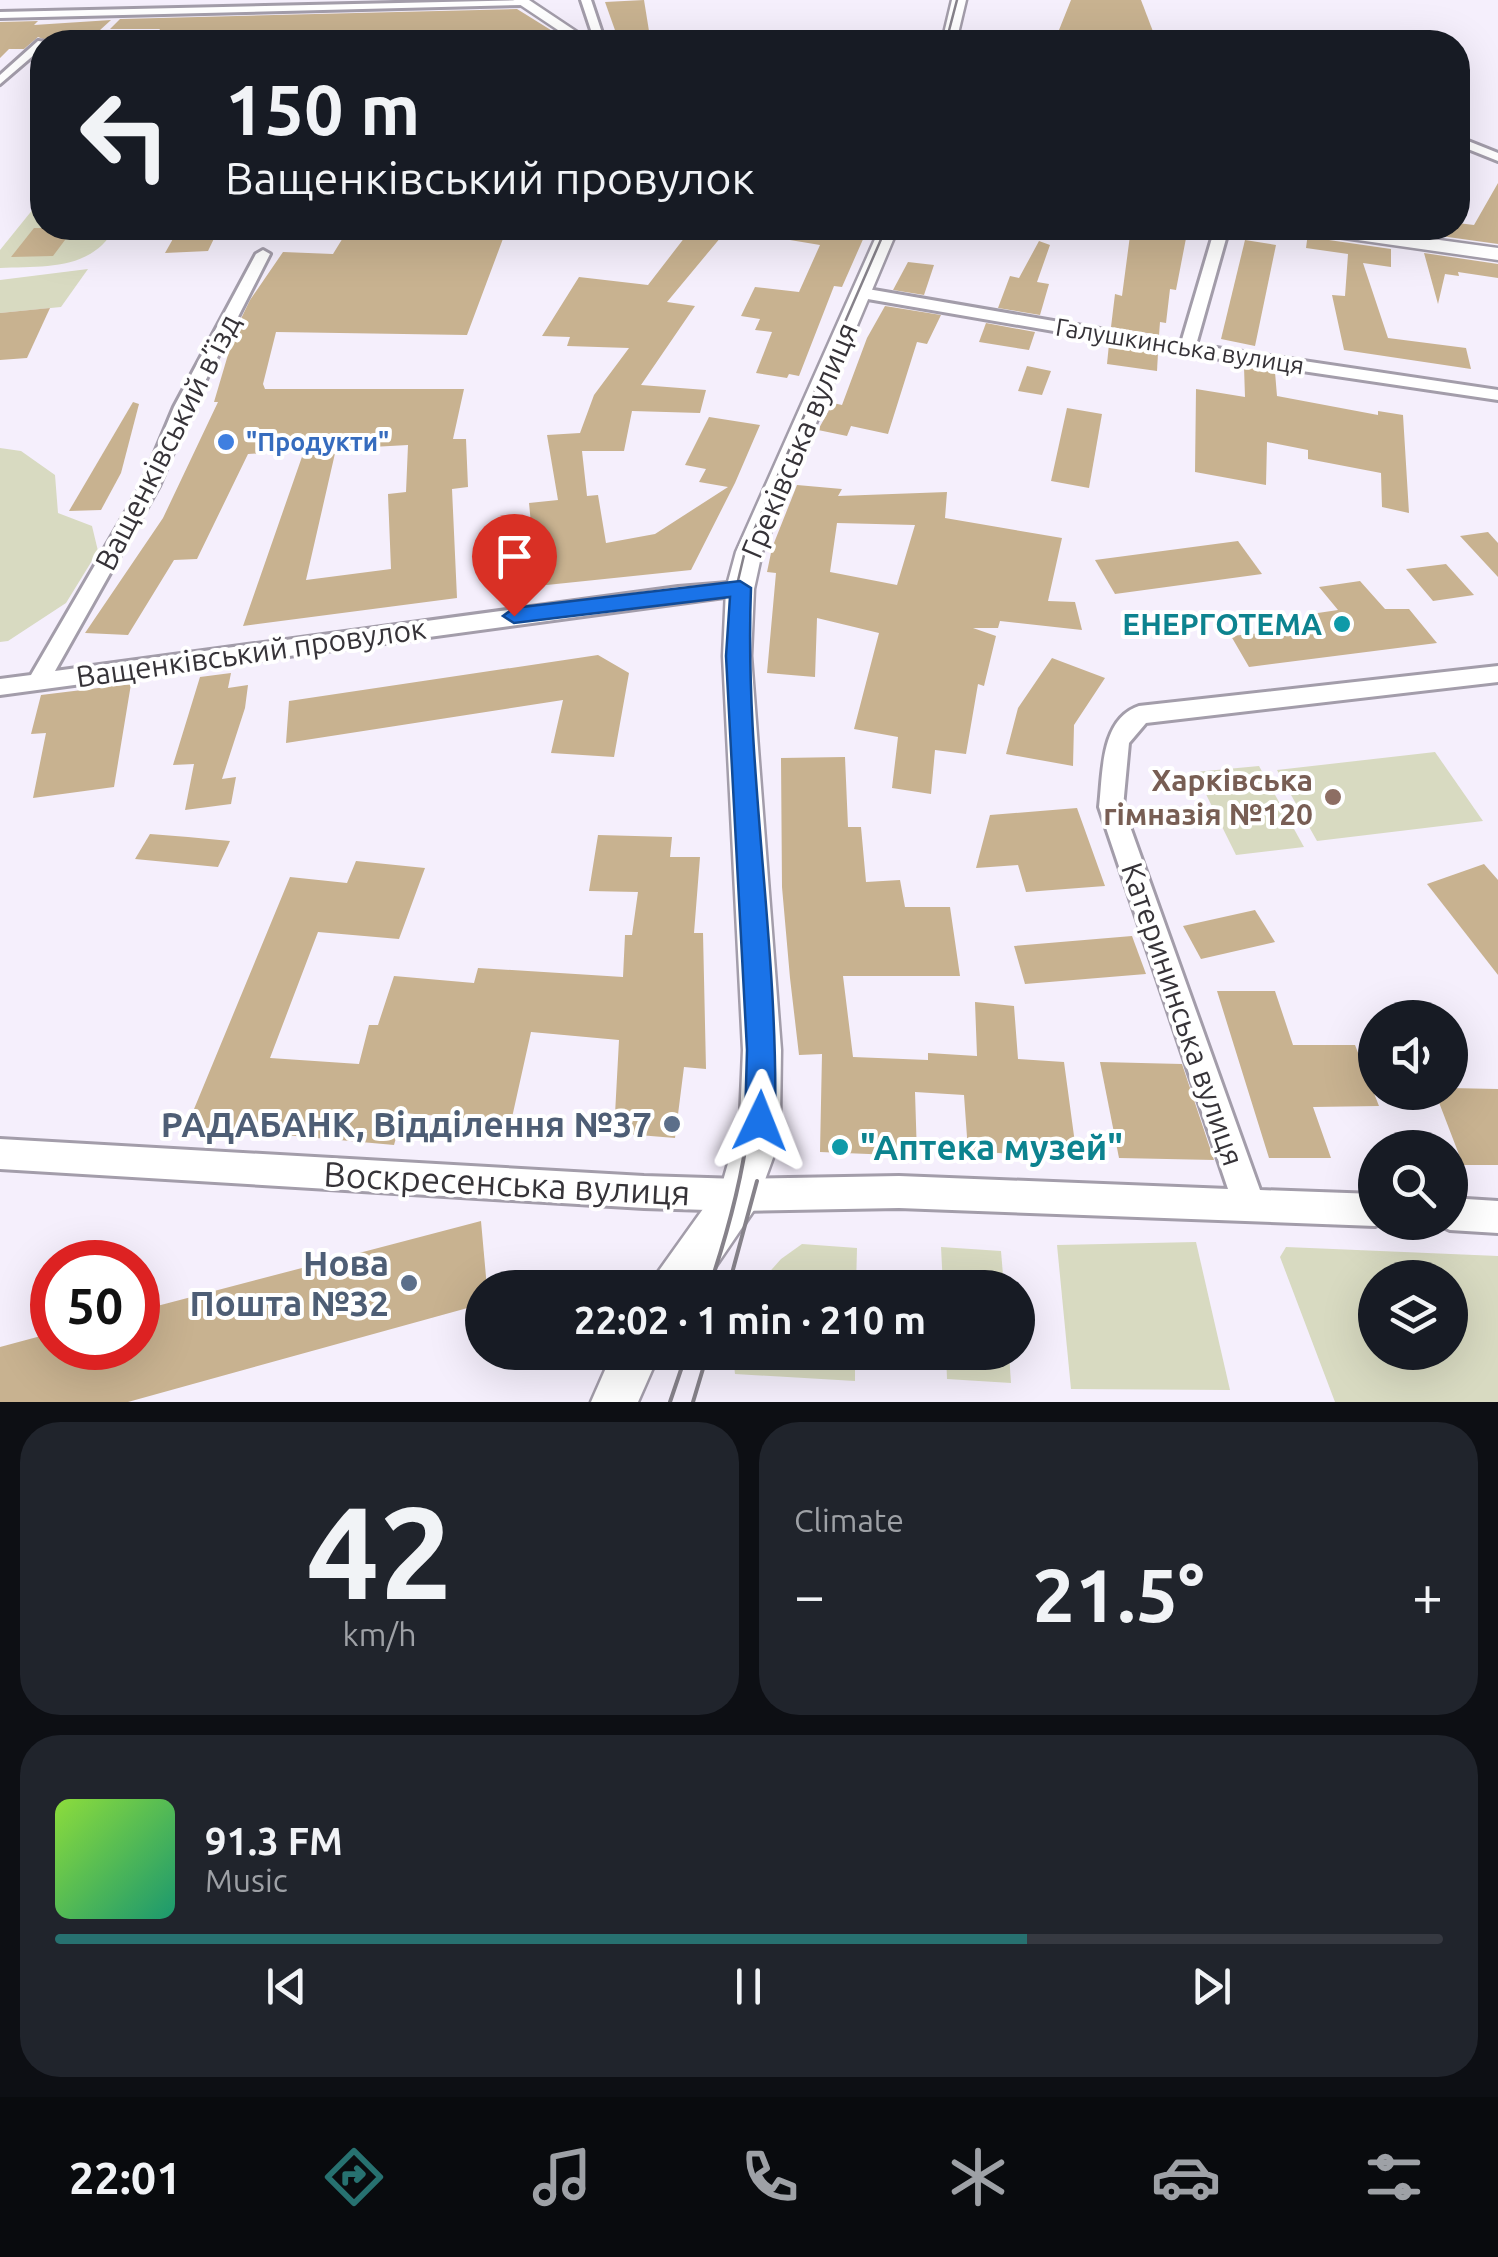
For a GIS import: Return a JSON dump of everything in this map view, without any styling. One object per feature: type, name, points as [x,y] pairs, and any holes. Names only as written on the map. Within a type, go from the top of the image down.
[{"type":"main road","points":[[952,30],[959,0]]},
{"type":"main road","points":[[521,1],[566,30]]},
{"type":"main road","name":"Греківська вулиця","points":[[686,1270],[738,1195],[757,1140],[762,1067],[737,656],[740,588],[749,552],[824,370],[884,240]]},
{"type":"main road","points":[[1400,240],[1498,254]]},
{"type":"main road","points":[[614,1402],[629,1370]]},
{"type":"street","points":[[586,0],[596,30]]},
{"type":"street","points":[[0,15],[521,1]]},
{"type":"street","points":[[64,23],[74,14]]},
{"type":"street","points":[[0,81],[30,54]]},
{"type":"street","points":[[1470,146],[1498,156]]},
{"type":"street","points":[[1187,349],[1219,240]]},
{"type":"street","name":"Ващенківський в’їзд","points":[[40,680],[150,486],[183,407],[263,254]]},
{"type":"street","name":"Галушкинська вулиця","points":[[862,293],[1187,349],[1498,395]]},
{"type":"street","name":"Ващенківський провулок","points":[[0,687],[740,588]]},
{"type":"street","name":"Катерининська вулиця","points":[[1249,1204],[1111,807],[1118,741],[1139,715],[1498,674]]},
{"type":"street","name":"Воскресенська вулиця","points":[[0,1154],[738,1195],[898,1192],[1358,1209]]},
{"type":"street","points":[[1468,1215],[1498,1216]]},
{"type":"green space","points":[[30,213],[30,240],[106,240],[80,259],[49,266],[0,268],[0,250]]},
{"type":"green space","points":[[88,269],[61,307],[0,313],[0,280]]},
{"type":"green space","points":[[0,448],[21,451],[55,475],[58,513],[92,526],[98,551],[66,603],[8,641],[0,642]]},
{"type":"green space","points":[[1435,752],[1483,821],[1317,841],[1277,770]]},
{"type":"green space","points":[[1259,766],[1304,847],[1236,855],[1195,772]]},
{"type":"green space","points":[[1196,1242],[1230,1390],[1071,1389],[1057,1245]]},
{"type":"green space","points":[[802,1244],[857,1248],[856,1270],[771,1270]]},
{"type":"green space","points":[[941,1247],[1001,1251],[1003,1270],[942,1270]]},
{"type":"green space","points":[[1286,1247],[1498,1256],[1498,1402],[1335,1402],[1280,1257]]},
{"type":"green space","points":[[735,1370],[855,1370],[855,1381],[735,1374]]},
{"type":"green space","points":[[947,1370],[1010,1370],[1011,1383],[947,1379]]},
{"type":"building","points":[[644,0],[649,30],[615,30],[605,2]]},
{"type":"building","points":[[1071,0],[1141,0],[1152,30],[1059,30]]},
{"type":"building","points":[[517,9],[551,30],[110,29],[120,19]]},
{"type":"building","points":[[111,20],[100,30],[30,30],[30,44],[24,49],[9,49],[0,58],[0,22],[38,21],[34,25]]},
{"type":"building","points":[[1498,183],[1498,244],[1469,240],[1470,224],[1474,225]]},
{"type":"building","points":[[30,233],[30,240],[65,240],[53,256],[11,257]]},
{"type":"building","points":[[172,240],[213,240],[208,251],[165,253]]},
{"type":"building","points":[[342,240],[503,240],[467,335],[276,332],[263,384],[265,389],[464,389],[453,439],[466,439],[468,487],[452,489],[457,598],[243,626],[304,451],[248,454],[197,559],[174,560],[128,635],[85,633],[163,518],[218,402],[214,402],[235,331],[250,300],[283,252],[333,254]],"holes":[[[408,445],[406,492],[388,494],[391,569],[306,580],[336,449]]]},
{"type":"building","points":[[683,240],[719,240],[667,302],[695,306],[641,385],[706,390],[700,413],[632,411],[624,451],[582,451],[587,496],[598,495],[606,543],[655,534],[728,487],[699,482],[706,469],[685,465],[709,417],[760,425],[691,570],[537,586],[529,503],[558,500],[547,435],[580,433],[594,395],[629,348],[567,346],[570,337],[542,336],[579,277],[648,285]]},
{"type":"building","points":[[790,240],[863,240],[842,287],[834,286],[799,376],[756,373],[772,332],[755,330],[760,319],[741,316],[755,287],[799,292],[820,245]]},
{"type":"building","points":[[1129,240],[1186,240],[1176,290],[1170,289],[1166,323],[1160,322],[1159,335],[1111,327],[1115,294],[1122,296]]},
{"type":"building","points":[[1245,240],[1276,245],[1255,346],[1221,339]]},
{"type":"building","points":[[1307,240],[1329,240],[1391,249],[1391,267],[1363,263],[1388,338],[1466,348],[1471,369],[1344,350],[1332,295],[1345,296],[1348,254],[1306,248]]},
{"type":"building","points":[[1039,241],[1050,245],[1037,282],[1049,284],[1040,315],[998,308],[1010,276],[1019,278]]},
{"type":"building","points":[[1424,253],[1498,264],[1498,278],[1445,274],[1438,304]]},
{"type":"building","points":[[908,262],[934,265],[924,295],[893,290]]},
{"type":"building","points":[[885,306],[941,315],[927,344],[917,342],[888,434],[851,426],[847,436],[818,430],[833,403],[842,405],[867,338]]},
{"type":"building","points":[[50,308],[27,358],[0,360],[0,313]]},
{"type":"building","points":[[986,323],[1035,332],[1029,350],[979,342]]},
{"type":"building","points":[[1109,344],[1158,353],[1157,371],[1107,364]]},
{"type":"building","points":[[1027,366],[1051,371],[1042,395],[1018,391]]},
{"type":"building","points":[[1244,367],[1275,372],[1277,396],[1378,415],[1378,411],[1403,415],[1409,513],[1382,507],[1381,473],[1308,459],[1308,450],[1267,442],[1266,485],[1195,472],[1196,389],[1245,397]]},
{"type":"building","points":[[133,402],[139,404],[121,473],[101,510],[69,511]]},
{"type":"building","points":[[1067,408],[1102,414],[1089,488],[1051,481]]},
{"type":"building","points":[[797,485],[842,489],[838,496],[947,492],[945,518],[1062,538],[1048,601],[1075,602],[1082,630],[1000,621],[998,628],[973,628],[996,636],[984,686],[978,684],[966,754],[935,750],[931,794],[892,788],[898,737],[854,729],[879,633],[817,618],[815,677],[767,673],[776,573],[767,572],[772,548]],"holes":[[[837,523],[915,525],[897,585],[830,572]]]},
{"type":"building","points":[[1488,532],[1498,543],[1498,577],[1460,536]]},
{"type":"building","points":[[1238,541],[1262,574],[1115,594],[1095,560]]},
{"type":"building","points":[[1446,564],[1474,595],[1433,601],[1406,569]]},
{"type":"building","points":[[1360,581],[1385,609],[1409,609],[1437,643],[1249,667],[1231,636],[1321,627],[1311,614],[1338,610],[1319,587]]},
{"type":"building","points":[[598,655],[629,673],[614,757],[551,753],[563,700],[286,743],[289,701]]},
{"type":"building","points":[[1052,658],[1105,678],[1074,725],[1073,766],[1006,754],[1018,708]]},
{"type":"building","points":[[231,673],[228,688],[248,685],[245,708],[222,779],[236,777],[231,804],[185,810],[194,764],[173,765],[200,677]]},
{"type":"building","points":[[131,684],[114,787],[33,798],[46,733],[31,734],[41,695]]},
{"type":"building","points":[[845,757],[848,827],[861,827],[866,882],[900,880],[905,907],[950,907],[960,976],[843,976],[853,1057],[928,1060],[928,1053],[977,1056],[975,1002],[1014,1006],[1018,1059],[1064,1062],[1077,1158],[968,1151],[964,1095],[915,1092],[917,1156],[820,1152],[822,1054],[799,1055],[790,978],[782,887],[781,758]]},
{"type":"building","points":[[1077,808],[1105,886],[1026,892],[1018,865],[976,868],[990,815]]},
{"type":"building","points":[[150,834],[230,841],[218,867],[135,859]]},
{"type":"building","points":[[598,835],[672,837],[670,857],[700,857],[694,933],[703,933],[706,1069],[684,1067],[675,1138],[614,1133],[619,1040],[531,1032],[511,1122],[403,1113],[394,1145],[187,1126],[290,877],[347,883],[356,861],[425,868],[399,939],[318,932],[270,1058],[359,1064],[369,1025],[378,1025],[394,976],[474,983],[478,968],[623,977],[625,935],[632,935],[638,892],[589,891]]},
{"type":"building","points":[[1484,864],[1498,880],[1498,975],[1427,884]]},
{"type":"building","points":[[1255,910],[1275,942],[1201,959],[1183,926]]},
{"type":"building","points":[[1132,936],[1146,974],[1025,984],[1014,946]]},
{"type":"building","points":[[1217,991],[1275,991],[1293,1045],[1355,1045],[1358,1053],[1358,1106],[1313,1107],[1331,1158],[1269,1158]]},
{"type":"building","points":[[1100,1062],[1182,1064],[1214,1160],[1119,1158]]},
{"type":"building","points":[[1468,1088],[1498,1089],[1498,1165],[1468,1165],[1468,1130],[1450,1130],[1442,1110],[1468,1110]]},
{"type":"building","points":[[481,1221],[485,1270],[465,1270],[465,1309],[128,1402],[0,1402],[0,1347],[30,1339],[30,1370],[160,1370],[160,1305]]},
{"type":"tram line","points":[[949,30],[957,0]]},
{"type":"tram line","points":[[751,965],[732,656],[736,589],[745,551],[881,240]]},
{"type":"tram line","points":[[715,1270],[734,1204],[748,1128],[754,1050],[751,963]]},
{"type":"tram line","points":[[733,1270],[757,1181]]},
{"type":"tram line","points":[[670,1402],[681,1370]]},
{"type":"tram line","points":[[693,1402],[703,1370]]},
{"type":"place","name":"\"Продукти\"","points":[[226,442]]},
{"type":"place","name":"ЕНЕРГОТЕМА","points":[[1342,624]]},
{"type":"place","name":"Харківська гімназія №120","points":[[1333,797]]},
{"type":"place","name":"РАДАБАНК, Відділення №37","points":[[672,1124]]},
{"type":"place","name":"\"Аптека музей\"","points":[[840,1147]]},
{"type":"place","name":"Нова Пошта №32","points":[[409,1283]]},
{"type":"route","points":[[514,616],[740,588],[737,656],[762,1050],[760,1121]]}]
